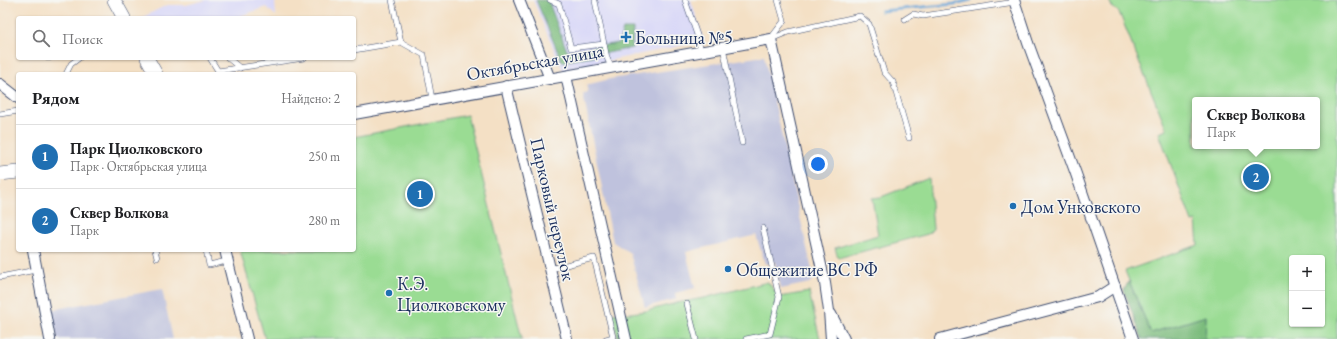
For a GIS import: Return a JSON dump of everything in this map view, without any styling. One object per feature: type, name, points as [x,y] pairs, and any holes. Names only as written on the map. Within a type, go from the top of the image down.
[{"type":"street","points":[[114,0],[123,16]]},
{"type":"street","points":[[519,0],[550,78]]},
{"type":"street","points":[[1014,1],[1133,339]]},
{"type":"street","points":[[771,39],[825,283],[831,339]]},
{"type":"street","name":"Октябрьская улица","points":[[356,114],[771,39]]},
{"type":"street","points":[[148,60],[155,72]]},
{"type":"street","points":[[566,76],[626,339]]},
{"type":"street","points":[[0,84],[16,96]]},
{"type":"street","name":"Парковый переулок","points":[[506,86],[566,339]]},
{"type":"street","points":[[0,174],[16,172]]},
{"type":"street","points":[[33,252],[50,339]]},
{"type":"street","points":[[225,252],[247,339]]},
{"type":"street","points":[[940,339],[1098,297],[1115,286]]},
{"type":"street","points":[[829,311],[844,339]]},
{"type":"lane","points":[[392,0],[402,42]]},
{"type":"lane","points":[[550,0],[559,4],[571,48],[604,44]]},
{"type":"lane","points":[[685,0],[701,51]]},
{"type":"lane","points":[[771,39],[784,21],[778,0]]},
{"type":"lane","points":[[595,1],[607,58],[611,67]]},
{"type":"lane","points":[[905,19],[913,14],[923,16],[1014,1]]},
{"type":"lane","points":[[771,39],[788,32],[860,16],[869,24],[884,72],[893,82],[909,138]]},
{"type":"lane","points":[[356,50],[402,42],[424,55],[432,99]]},
{"type":"lane","points":[[723,48],[742,143]]},
{"type":"lane","points":[[67,72],[71,64],[76,60]]},
{"type":"lane","points":[[211,60],[218,71],[291,60]]},
{"type":"lane","points":[[230,60],[240,68]]},
{"type":"lane","points":[[0,114],[16,110]]},
{"type":"lane","points":[[746,339],[770,337],[779,297],[763,228]]},
{"type":"lane","points":[[156,252],[157,258]]},
{"type":"lane","points":[[206,252],[209,265],[227,261]]},
{"type":"lane","points":[[550,269],[594,258],[613,337],[606,339]]},
{"type":"lane","points":[[0,277],[36,270]]},
{"type":"lane","points":[[687,304],[696,339]]},
{"type":"shaded area","points":[[206,0],[284,0],[275,2],[276,16],[266,7],[240,16],[145,16],[167,5],[186,5]]},
{"type":"shaded area","name":"Больница №5","points":[[533,0],[691,0],[704,41],[563,70]]},
{"type":"shaded area","points":[[764,56],[814,279],[810,283],[781,289],[775,262],[765,264],[756,235],[686,252],[695,288],[675,293],[676,299],[645,307],[630,253],[613,242],[583,94],[588,92],[586,85],[610,79]]},
{"type":"shaded area","points":[[162,289],[173,339],[57,339],[51,310]]},
{"type":"green space","points":[[536,0],[548,0],[567,51],[619,43],[623,29],[633,29],[632,48],[562,62]]},
{"type":"green space","points":[[1109,0],[1337,0],[1337,339],[1205,339],[1206,316],[1151,333],[1125,271],[1198,245],[1196,221],[1192,222],[1159,133],[1167,130],[1119,12],[1112,7]]},
{"type":"green space","points":[[467,115],[522,339],[265,339],[241,252],[356,252],[356,137]]},
{"type":"green space","points":[[929,178],[933,229],[928,234],[838,258],[835,248],[878,235],[872,198],[881,197]]},
{"type":"green space","points":[[1129,281],[1151,333],[1206,316],[1205,339],[1142,339],[1124,290]]},
{"type":"green space","points":[[768,282],[779,297],[809,292],[820,339],[618,339],[612,314],[646,311]]},
{"type":"waterway","points":[[881,11],[954,4],[971,0]]},
{"type":"place","name":"Больница №5","points":[[626,37]]},
{"type":"place","name":"Сквер Волкова","points":[[1256,177]]},
{"type":"place","name":"Парк Циолковского","points":[[420,194]]},
{"type":"place","name":"Дом Унковского","points":[[1013,206]]},
{"type":"place","name":"Общежитие ВС РФ","points":[[728,269]]},
{"type":"place","name":"К.Э. Циолковскому","points":[[389,293]]}]
